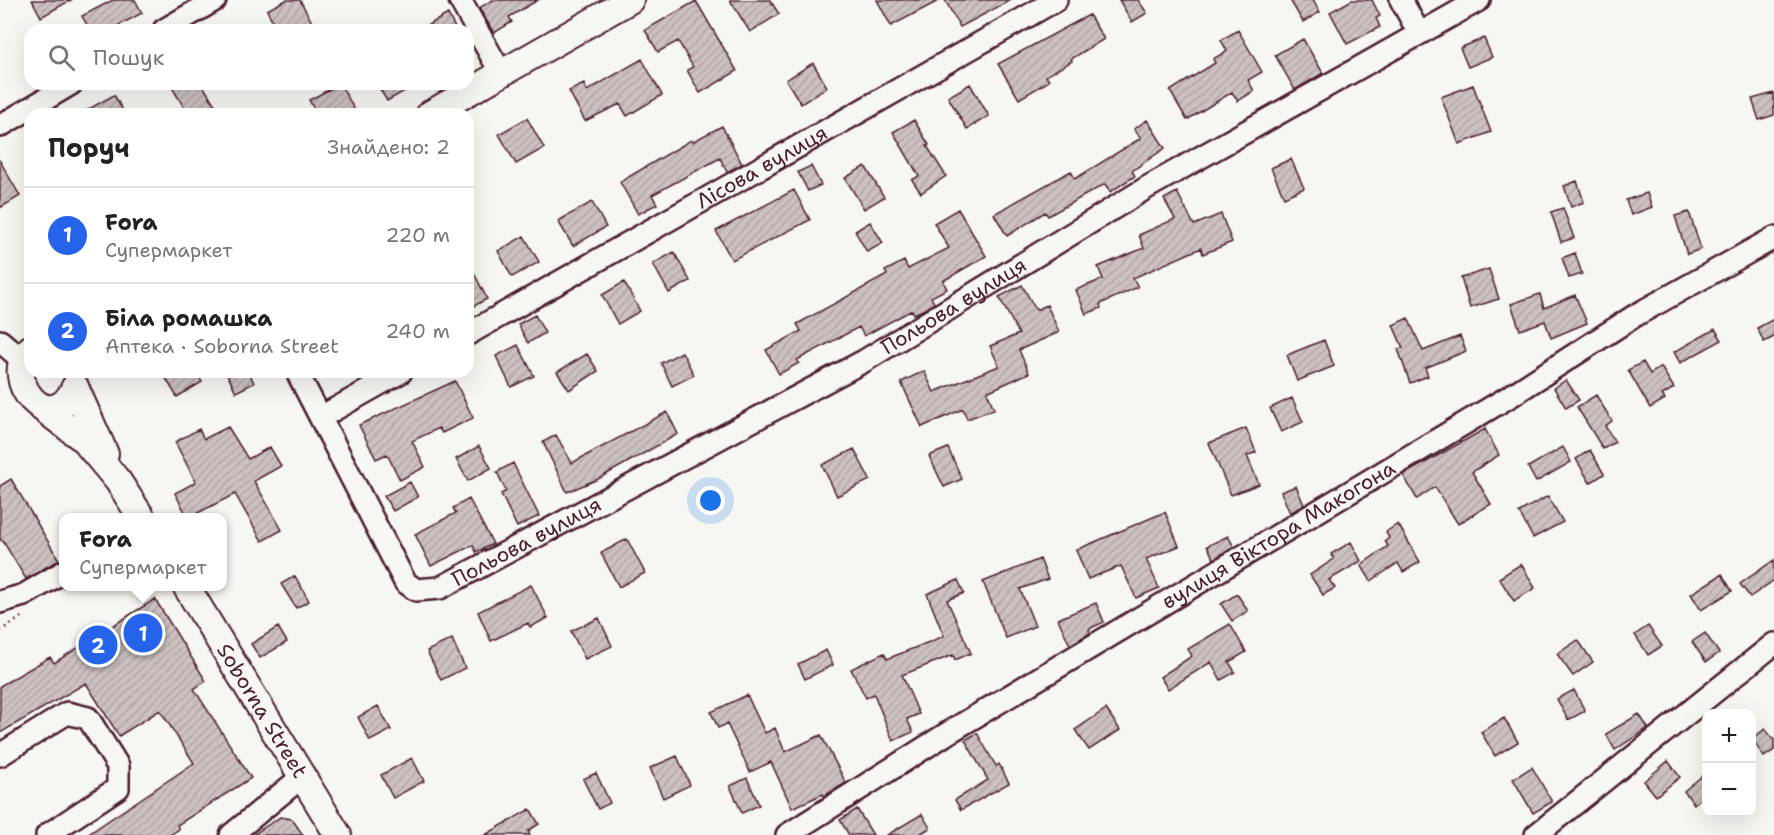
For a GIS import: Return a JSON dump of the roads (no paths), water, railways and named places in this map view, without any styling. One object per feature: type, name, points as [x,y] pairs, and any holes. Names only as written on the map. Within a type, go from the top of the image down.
[{"type":"main road","points":[[474,89],[630,0]]},
{"type":"main road","points":[[440,108],[472,90]]},
{"type":"main road","points":[[17,361],[14,374],[18,393],[83,439],[118,481],[139,513]]},
{"type":"main road","points":[[0,398],[38,407],[59,405],[72,395],[77,378]]},
{"type":"main road","points":[[77,378],[118,481]]},
{"type":"main road","name":"Soborna Street","points":[[189,591],[338,835]]},
{"type":"street","points":[[174,24],[215,0]]},
{"type":"street","points":[[460,0],[473,24]]},
{"type":"street","name":"Лісова вулиця","points":[[474,331],[1056,0]]},
{"type":"street","points":[[1401,0],[1419,33]]},
{"type":"street","name":"Польова вулиця","points":[[321,417],[405,582],[416,591],[440,588],[864,361],[1148,188],[1479,0]]},
{"type":"street","points":[[474,25],[501,73]]},
{"type":"street","points":[[31,108],[62,90]]},
{"type":"street","points":[[0,126],[24,112]]},
{"type":"street","name":"вулиця Віктора Макогона","points":[[787,835],[951,732],[1512,395],[1636,315],[1774,238]]},
{"type":"street","points":[[0,341],[17,361]]},
{"type":"street","points":[[300,378],[321,417],[390,378]]},
{"type":"street","points":[[0,602],[24,595],[59,574]]},
{"type":"street","points":[[1536,835],[1774,644]]},
{"type":"street","points":[[0,755],[67,713],[88,717],[118,766],[118,788],[47,835]]},
{"type":"street","points":[[231,835],[303,776]]},
{"type":"place","name":"Fora","points":[[143,633]]},
{"type":"place","name":"Біла ромашка","points":[[98,645]]}]
